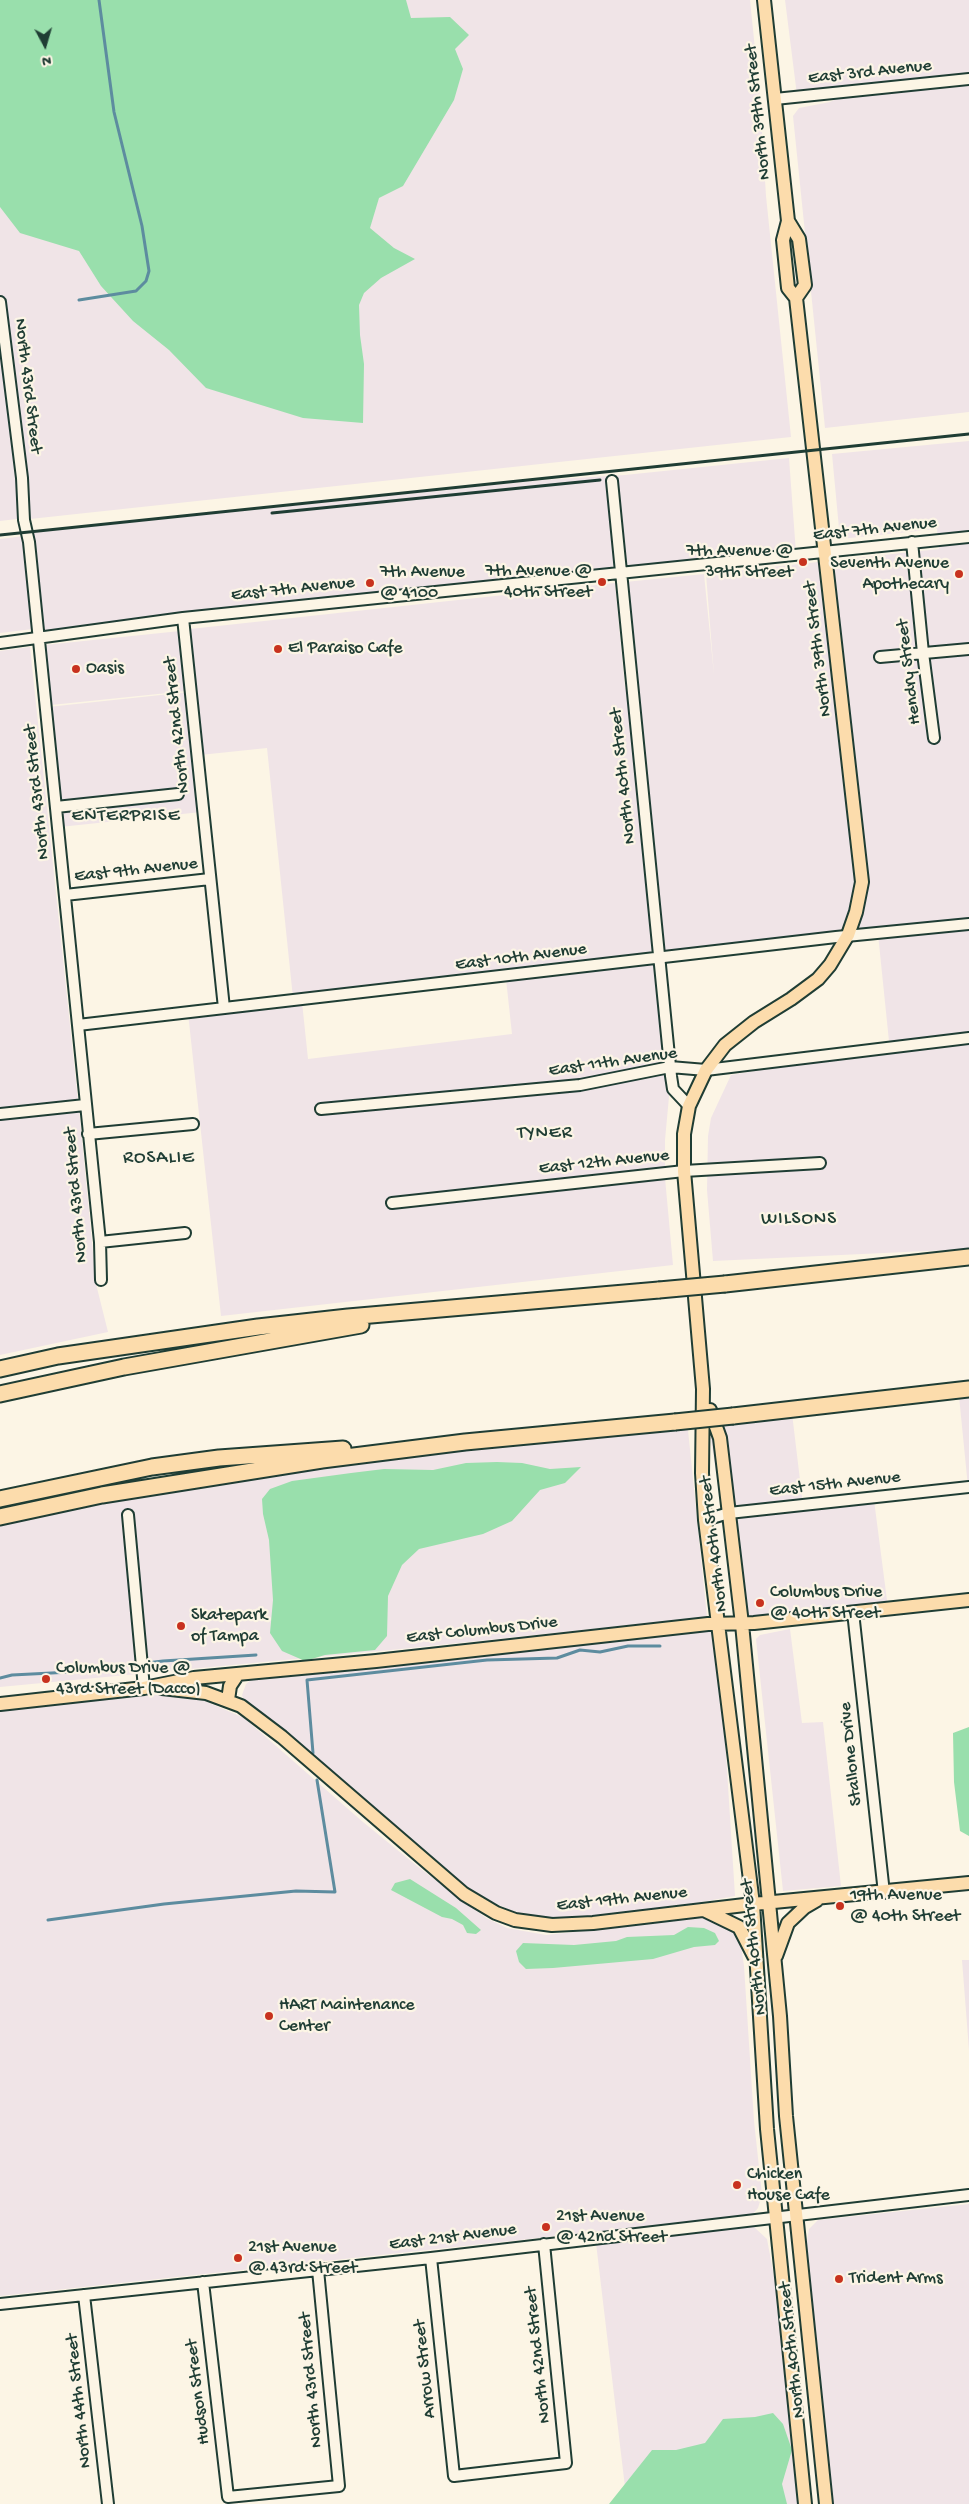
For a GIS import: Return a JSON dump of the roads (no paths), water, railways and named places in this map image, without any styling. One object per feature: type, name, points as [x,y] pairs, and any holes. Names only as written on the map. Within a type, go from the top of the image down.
[{"type":"highway","points":[[0,1369],[58,1356],[164,1340],[348,1317],[725,1284],[969,1257]]},
{"type":"highway","points":[[0,1394],[134,1366],[471,1306]]},
{"type":"highway","points":[[0,1517],[102,1495],[198,1478],[464,1442],[733,1416],[969,1389]]},
{"type":"highway","points":[[0,1499],[152,1467],[219,1458],[308,1450],[464,1442]]},
{"type":"main road","name":"North 39th Street","points":[[764,0],[788,220],[800,239],[804,285],[796,298],[862,871],[860,893],[848,935]]},
{"type":"main road","name":"North 40th Street","points":[[805,2504],[767,2128],[753,1904],[705,1520],[702,1473],[704,1388],[684,1171],[684,1134],[690,1106],[706,1070],[725,1045],[746,1028],[818,979],[848,935]]},
{"type":"main road","name":"North 40th Street","points":[[704,1388],[720,1438],[742,1624],[775,1961],[786,2116],[826,2504]]},
{"type":"main road","name":"East Columbus Drive","points":[[0,1704],[144,1688],[194,1678],[969,1600]]},
{"type":"main road","points":[[228,1700],[230,1686],[238,1674]]},
{"type":"main road","name":"East 19th Avenue","points":[[144,1688],[186,1690],[228,1700],[241,1706],[282,1737],[464,1894],[496,1913],[531,1923],[565,1925],[969,1883]]},
{"type":"main road","points":[[775,1961],[788,1923],[805,1907],[821,1898]]},
{"type":"main road","points":[[703,1910],[739,1927],[757,1964]]},
{"type":"main road","points":[[792,2366],[812,2364]]},
{"type":"street","name":"East 3rd Avenue","points":[[775,99],[969,79]]},
{"type":"street","name":"North 43rd Street","points":[[0,302],[22,478],[24,520],[30,542],[100,1242],[101,1280]]},
{"type":"street","name":"North 40th Street","points":[[612,481],[670,1067],[673,1089],[690,1106]]},
{"type":"street","name":"East 7th Avenue","points":[[0,643],[183,618],[969,536]]},
{"type":"street","name":"Hendry Street","points":[[912,542],[934,738]]},
{"type":"street","name":"North 42nd Street","points":[[183,618],[224,1008]]},
{"type":"street","points":[[880,658],[969,649]]},
{"type":"street","points":[[56,807],[178,794]]},
{"type":"street","name":"East 9th Avenue","points":[[65,895],[210,879]]},
{"type":"street","name":"East 10th Avenue","points":[[78,1024],[848,935],[969,924]]},
{"type":"street","name":"East 11th Avenue","points":[[321,1109],[580,1085],[670,1067],[706,1070],[969,1038]]},
{"type":"street","points":[[0,1114],[85,1105]]},
{"type":"street","points":[[88,1134],[193,1124]]},
{"type":"street","name":"East 12th Avenue","points":[[392,1203],[684,1171],[820,1162]]},
{"type":"street","points":[[100,1242],[185,1232]]},
{"type":"street","name":"East 15th Avenue","points":[[705,1520],[729,1513],[969,1487]]},
{"type":"street","points":[[128,1515],[144,1688]]},
{"type":"street","name":"Stallone Drive","points":[[853,1612],[884,1893]]},
{"type":"street","name":"East 21st Avenue","points":[[0,2304],[431,2258],[969,2195]]},
{"type":"street","name":"North 42nd Street","points":[[454,2476],[566,2463],[544,2244]]},
{"type":"street","name":"Arrow Street","points":[[431,2258],[454,2476]]},
{"type":"street","name":"North 43rd Street","points":[[228,2497],[339,2486],[318,2270]]},
{"type":"street","name":"Hudson Street","points":[[203,2282],[228,2497]]},
{"type":"street","name":"North 44th Street","points":[[84,2295],[108,2504]]},
{"type":"waterway","points":[[79,300],[136,291],[146,281],[149,271],[142,226],[114,112],[99,0]]},
{"type":"waterway","points":[[313,1753],[307,1680],[487,1660],[557,1658],[580,1650],[600,1652],[628,1646],[660,1646]]},
{"type":"waterway","points":[[0,1678],[12,1675],[71,1672],[163,1661],[256,1655]]},
{"type":"waterway","points":[[48,1920],[164,1904],[296,1891],[335,1892],[317,1780]]},
{"type":"railway","points":[[0,535],[969,434]]},
{"type":"railway","points":[[272,513],[600,480]]},
{"type":"place","name":"7th Avenue @ 39th Street","points":[[803,562]]},
{"type":"place","name":"Seventh Avenue Apothecary","points":[[959,574]]},
{"type":"place","name":"7th Avenue @ 40th Street","points":[[602,582]]},
{"type":"place","name":"7th Avenue @ 4100","points":[[370,583]]},
{"type":"place","name":"El Paraiso Cafe","points":[[278,649]]},
{"type":"place","name":"Oasis","points":[[76,669]]},
{"type":"place","name":"Columbus Drive @ 40th Street","points":[[760,1603]]},
{"type":"place","name":"Skatepark of Tampa","points":[[181,1626]]},
{"type":"place","name":"Columbus Drive @ 43rd Street (Dacco)","points":[[46,1679]]},
{"type":"place","name":"19th Avenue @ 40th Street","points":[[840,1906]]},
{"type":"place","name":"HART Maintenance Center","points":[[269,2016]]},
{"type":"place","name":"Chicken House Cafe","points":[[737,2185]]},
{"type":"place","name":"21st Avenue @ 42nd Street","points":[[546,2227]]},
{"type":"place","name":"21st Avenue @ 43rd Street","points":[[238,2258]]},
{"type":"place","name":"Trident Arms","points":[[839,2279]]},
{"type":"district","name":"ENTERPRISE","points":[[126,817]]},
{"type":"district","name":"TYNER","points":[[545,1134]]},
{"type":"district","name":"ROSALIE","points":[[159,1159]]},
{"type":"district","name":"WILSONS","points":[[799,1220]]}]
